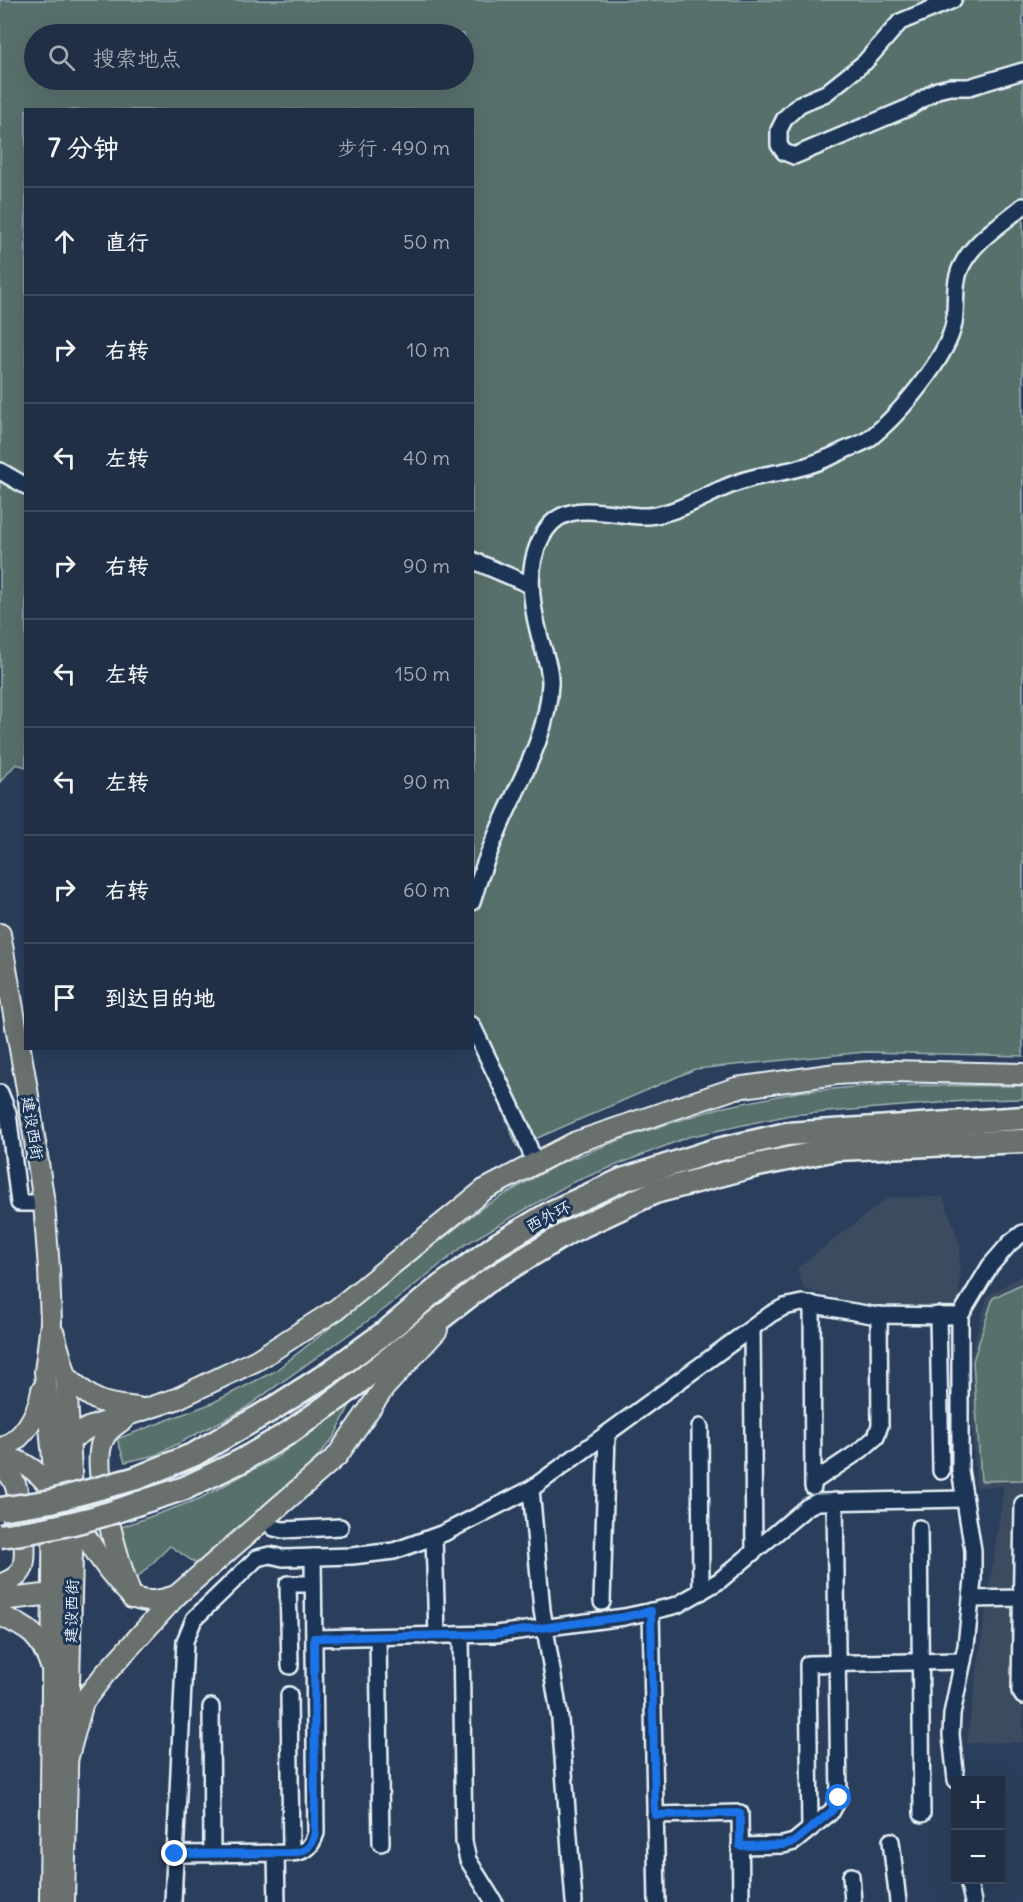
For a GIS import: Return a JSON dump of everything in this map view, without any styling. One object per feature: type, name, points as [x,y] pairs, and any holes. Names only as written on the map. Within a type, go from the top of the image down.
[{"type":"highway","name":"西外环","points":[[0,1509],[52,1502],[137,1478],[195,1454],[329,1373],[498,1245],[552,1212],[622,1180],[713,1151],[787,1134],[1023,1118]]},
{"type":"highway","name":"西外环","points":[[0,1536],[60,1527],[115,1512],[185,1488],[241,1461],[290,1432],[341,1396],[470,1294],[499,1274],[569,1232],[655,1192],[753,1166],[836,1149],[1023,1141]]},
{"type":"main road","name":"建设西街","points":[[0,934],[27,1089],[44,1203],[50,1269],[51,1323],[45,1372],[54,1480],[50,1902]]},
{"type":"main road","points":[[0,1600],[53,1594],[62,1589],[73,1552],[54,1480],[60,1450],[70,1440],[88,1428],[176,1399],[257,1360],[337,1310],[484,1190],[576,1142],[736,1088],[836,1074],[890,1071],[1023,1074]]},
{"type":"main road","points":[[67,1760],[83,1702],[104,1675],[176,1596],[338,1456],[384,1388],[439,1327],[499,1274]]},
{"type":"main road","name":"建设西街","points":[[51,1323],[66,1376],[73,1511],[64,1902]]},
{"type":"main road","points":[[0,1449],[9,1446],[31,1423],[39,1406],[45,1372]]},
{"type":"main road","points":[[66,1376],[88,1397],[111,1405],[150,1409]]},
{"type":"main road","points":[[128,1416],[108,1430],[101,1443],[100,1471],[114,1540],[132,1598]]},
{"type":"main road","points":[[0,1457],[23,1462],[41,1477],[54,1480],[73,1511],[90,1546],[132,1598],[147,1602],[176,1596]]},
{"type":"main road","points":[[0,1465],[15,1485],[26,1546],[22,1569],[16,1577],[0,1586]]},
{"type":"main road","points":[[0,1615],[30,1630],[45,1650],[53,1672]]},
{"type":"street","points":[[953,0],[900,22],[866,62],[826,93],[800,104],[785,118],[779,130],[779,145],[784,152],[794,156],[910,107],[937,90],[969,87],[1023,71]]},
{"type":"street","points":[[474,896],[500,825],[535,751],[546,709],[550,684],[548,666],[538,633],[530,585],[531,567],[547,528],[561,518],[578,512],[594,510],[647,516],[670,512],[736,483],[760,475],[794,470],[832,457],[869,439],[907,401],[945,349],[954,323],[960,268],[972,248],[1023,206]]},
{"type":"street","points":[[0,471],[24,485]]},
{"type":"street","points":[[474,561],[530,585]]},
{"type":"street","points":[[474,1029],[523,1131],[534,1164]]},
{"type":"street","points":[[0,1093],[8,1113],[19,1203],[44,1203]]},
{"type":"street","points":[[956,1776],[951,1735],[952,1714],[972,1599],[973,1550],[960,1470],[960,1316],[990,1266],[1010,1243],[1023,1233]]},
{"type":"street","points":[[173,1902],[185,1641],[194,1619],[257,1558],[270,1555],[283,1558],[352,1556],[394,1551],[434,1537],[531,1489],[771,1314],[784,1307],[802,1303],[879,1315],[960,1316]]},
{"type":"street","points":[[812,1304],[813,1504]]},
{"type":"street","points":[[813,1482],[861,1450],[876,1437],[880,1425],[879,1315]]},
{"type":"street","points":[[938,1315],[941,1471]]},
{"type":"street","points":[[752,1329],[754,1551]]},
{"type":"street","points":[[700,1427],[701,1592]]},
{"type":"street","points":[[602,1602],[607,1434]]},
{"type":"street","points":[[531,1489],[545,1627],[560,1719],[574,1902]]},
{"type":"street","points":[[314,1638],[496,1634],[624,1617],[677,1605],[701,1592],[719,1581],[813,1504],[835,1501],[964,1499]]},
{"type":"street","points":[[740,1846],[783,1845],[794,1842],[832,1811],[839,1798],[835,1501]]},
{"type":"street","points":[[1023,1504],[1020,1690],[1023,1696]]},
{"type":"street","points":[[266,1520],[274,1528],[283,1530],[340,1527]]},
{"type":"street","points":[[919,1528],[922,1814]]},
{"type":"street","points":[[434,1537],[437,1636]]},
{"type":"street","points":[[175,1854],[303,1852],[311,1846],[315,1833],[313,1557]]},
{"type":"street","points":[[290,1666],[288,1584],[313,1584]]},
{"type":"street","points":[[972,1599],[1021,1598]]},
{"type":"street","points":[[651,1611],[657,1902]]},
{"type":"street","points":[[461,1635],[464,1842],[468,1860],[494,1902]]},
{"type":"street","points":[[378,1637],[381,1843]]},
{"type":"street","points":[[810,1829],[808,1664],[963,1661]]},
{"type":"street","points":[[277,1902],[284,1853],[289,1695]]},
{"type":"street","points":[[211,1707],[212,1854]]},
{"type":"street","points":[[655,1815],[740,1813],[741,1902]]},
{"type":"street","points":[[891,1842],[898,1902]]},
{"type":"street","points":[[851,1876],[853,1902]]},
{"type":"street","points":[[969,1884],[973,1902]]},
{"type":"shaded area","points":[[943,1197],[960,1245],[959,1309],[868,1306],[804,1289],[797,1268],[888,1198]]},
{"type":"shaded area","points":[[1023,1275],[1023,1742],[967,1743],[1004,1486],[976,1487],[969,1361],[988,1295]]},
{"type":"green space","points":[[0,0],[1023,0],[1023,1056],[865,1052],[695,1069],[517,1147],[474,1035],[474,108],[24,108],[24,766],[16,764],[0,782]]},
{"type":"green space","points":[[876,1085],[1023,1086],[1023,1099],[977,1100],[790,1115],[688,1137],[571,1183],[466,1244],[386,1308],[241,1411],[156,1455],[125,1462],[117,1439],[210,1404],[275,1371],[483,1207],[560,1163],[630,1136],[719,1108],[798,1092]]},
{"type":"green space","points":[[1023,1283],[1023,1480],[981,1481],[973,1361],[993,1298]]},
{"type":"green space","points":[[351,1403],[334,1437],[305,1472],[197,1564],[170,1546],[135,1580],[116,1529],[199,1499],[275,1458]]},
{"type":"route","points":[[175,1854],[291,1853],[303,1852],[311,1846],[315,1833],[314,1638],[496,1634],[624,1617],[651,1611],[655,1815],[740,1813],[740,1846],[783,1845],[794,1842],[832,1811],[839,1798]]}]
